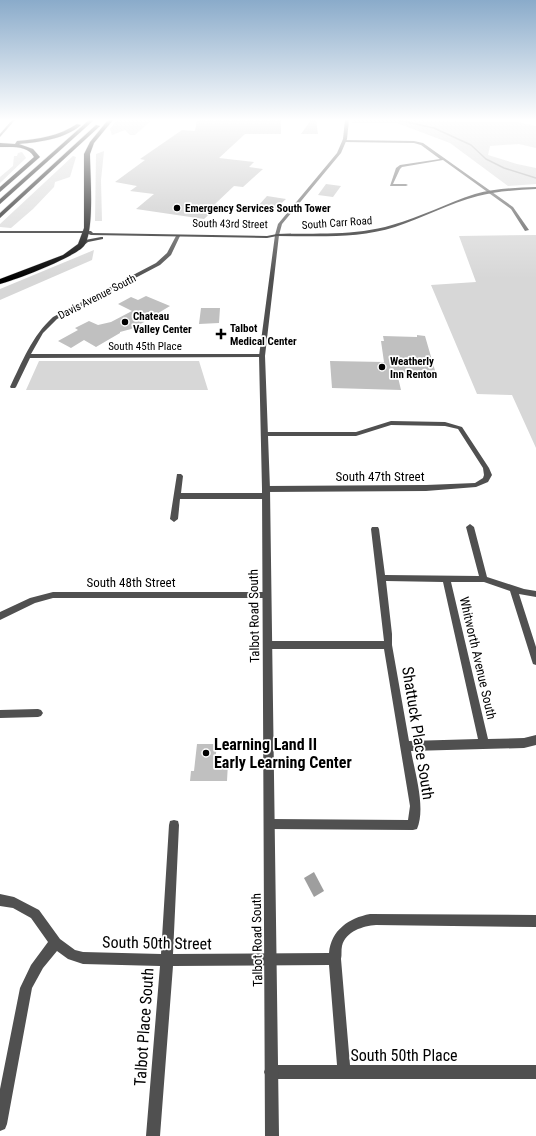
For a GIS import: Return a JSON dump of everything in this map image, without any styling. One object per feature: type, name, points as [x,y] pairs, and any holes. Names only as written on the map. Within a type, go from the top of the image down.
[{"type":"highway","points":[[0,190],[19,173]]},
{"type":"highway","points":[[0,202],[33,173]]},
{"type":"highway","points":[[0,212],[42,173]]},
{"type":"highway","points":[[0,216],[47,173]]},
{"type":"highway","points":[[0,282],[65,256],[81,245],[86,232],[87,173]]},
{"type":"main road","name":"South Carr Road","points":[[277,235],[331,235],[368,232],[394,226],[465,199],[491,192],[536,188]]},
{"type":"main road","name":"South 43rd Street","points":[[0,232],[268,232],[277,235]]},
{"type":"main road","name":"South 43rd Street","points":[[86,232],[91,234],[123,236],[267,237],[277,235]]},
{"type":"main road","points":[[81,245],[97,238],[123,236]]},
{"type":"street","name":"Talbot Road South","points":[[272,1136],[266,492],[262,356],[277,235],[283,218],[322,173]]},
{"type":"street","points":[[396,173],[392,185],[406,185]]},
{"type":"street","points":[[464,173],[516,212],[527,230]]},
{"type":"street","name":"Davis Avenue South","points":[[13,387],[40,334],[49,323],[55,318],[158,264],[169,254],[178,236]]},
{"type":"street","name":"South 45th Place","points":[[28,356],[262,356]]},
{"type":"street","name":"South 47th Street","points":[[177,496],[476,485],[486,480],[488,475],[486,468],[460,428],[445,424],[391,423],[356,434],[265,434]]},
{"type":"street","points":[[174,519],[179,476]]},
{"type":"street","points":[[470,527],[484,579]]},
{"type":"street","name":"Shattuck Place South","points":[[269,824],[413,825],[415,806],[388,645],[388,634],[374,528]]},
{"type":"street","points":[[381,578],[484,579],[536,594]]},
{"type":"street","name":"Whitworth Avenue South","points":[[446,578],[484,744]]},
{"type":"street","points":[[513,588],[536,661]]},
{"type":"street","name":"South 48th Street","points":[[0,616],[33,600],[53,595],[267,595]]},
{"type":"street","points":[[267,645],[388,645]]},
{"type":"street","points":[[0,714],[38,713]]},
{"type":"street","points":[[405,746],[524,743],[536,740]]},
{"type":"street","name":"Talbot Place South","points":[[153,1136],[167,960],[174,825]]},
{"type":"street","name":"South 50th Street","points":[[0,900],[14,903],[34,914],[56,943],[72,955],[83,958],[167,960],[335,959]]},
{"type":"street","points":[[344,1072],[335,959],[337,943],[344,932],[362,920],[376,919],[536,921]]},
{"type":"street","points":[[0,1124],[26,988],[40,959],[56,943]]},
{"type":"street","name":"South 50th Place","points":[[271,1072],[536,1072]]},
{"type":"shaded area","points":[[5,173],[10,173],[0,183],[0,177]]},
{"type":"shaded area","points":[[55,173],[71,173],[70,177],[55,182],[54,187],[33,209],[11,228],[0,227],[0,224]]},
{"type":"shaded area","points":[[96,173],[102,173],[102,221],[95,221]]},
{"type":"shaded area","points":[[490,173],[536,173],[536,184],[508,186]]},
{"type":"shaded area","points":[[536,235],[536,448],[512,395],[477,394],[431,285],[476,282],[459,236]]},
{"type":"shaded area","points":[[94,250],[92,260],[0,300],[0,289]]},
{"type":"shaded area","points":[[39,361],[199,361],[208,390],[26,390]]},
{"type":"shaded area","points":[[314,872],[324,891],[314,897],[304,878]]},
{"type":"building","points":[[127,173],[259,173],[243,187],[234,186],[215,204],[219,205],[204,219],[136,209],[154,194],[130,191],[137,186],[115,182]]},
{"type":"building","points":[[326,184],[341,186],[333,197],[318,195]]},
{"type":"building","points":[[267,196],[286,199],[272,212],[261,210],[260,209],[262,207],[258,206]]},
{"type":"building","name":"Chateau Valley Center","points":[[146,296],[170,306],[155,315],[148,312],[144,322],[131,329],[120,332],[96,347],[84,340],[71,348],[58,341],[78,330],[75,328],[89,321],[98,325],[111,322],[132,311],[118,304],[131,297],[138,300]]},
{"type":"building","points":[[201,308],[220,308],[219,323],[199,324]]},
{"type":"building","name":"Weatherly Inn Renton","points":[[417,335],[425,336],[436,374],[397,373],[401,390],[332,388],[330,361],[384,362],[381,341],[384,341],[383,336],[417,337]]},
{"type":"building","name":"Learning Land II Early Learning Center","points":[[197,744],[217,744],[215,763],[228,763],[227,781],[190,781],[191,771],[194,771]]},
{"type":"waterway","points":[[520,173],[536,178]]},
{"type":"place","name":"Emergency Services South Tower","points":[[177,208]]},
{"type":"place","name":"Chateau Valley Center","points":[[125,322]]},
{"type":"place","name":"Talbot Medical Center","points":[[221,334]]},
{"type":"place","name":"Weatherly Inn Renton","points":[[382,367]]},
{"type":"place","name":"Learning Land II Early Learning Center","points":[[206,753]]}]
